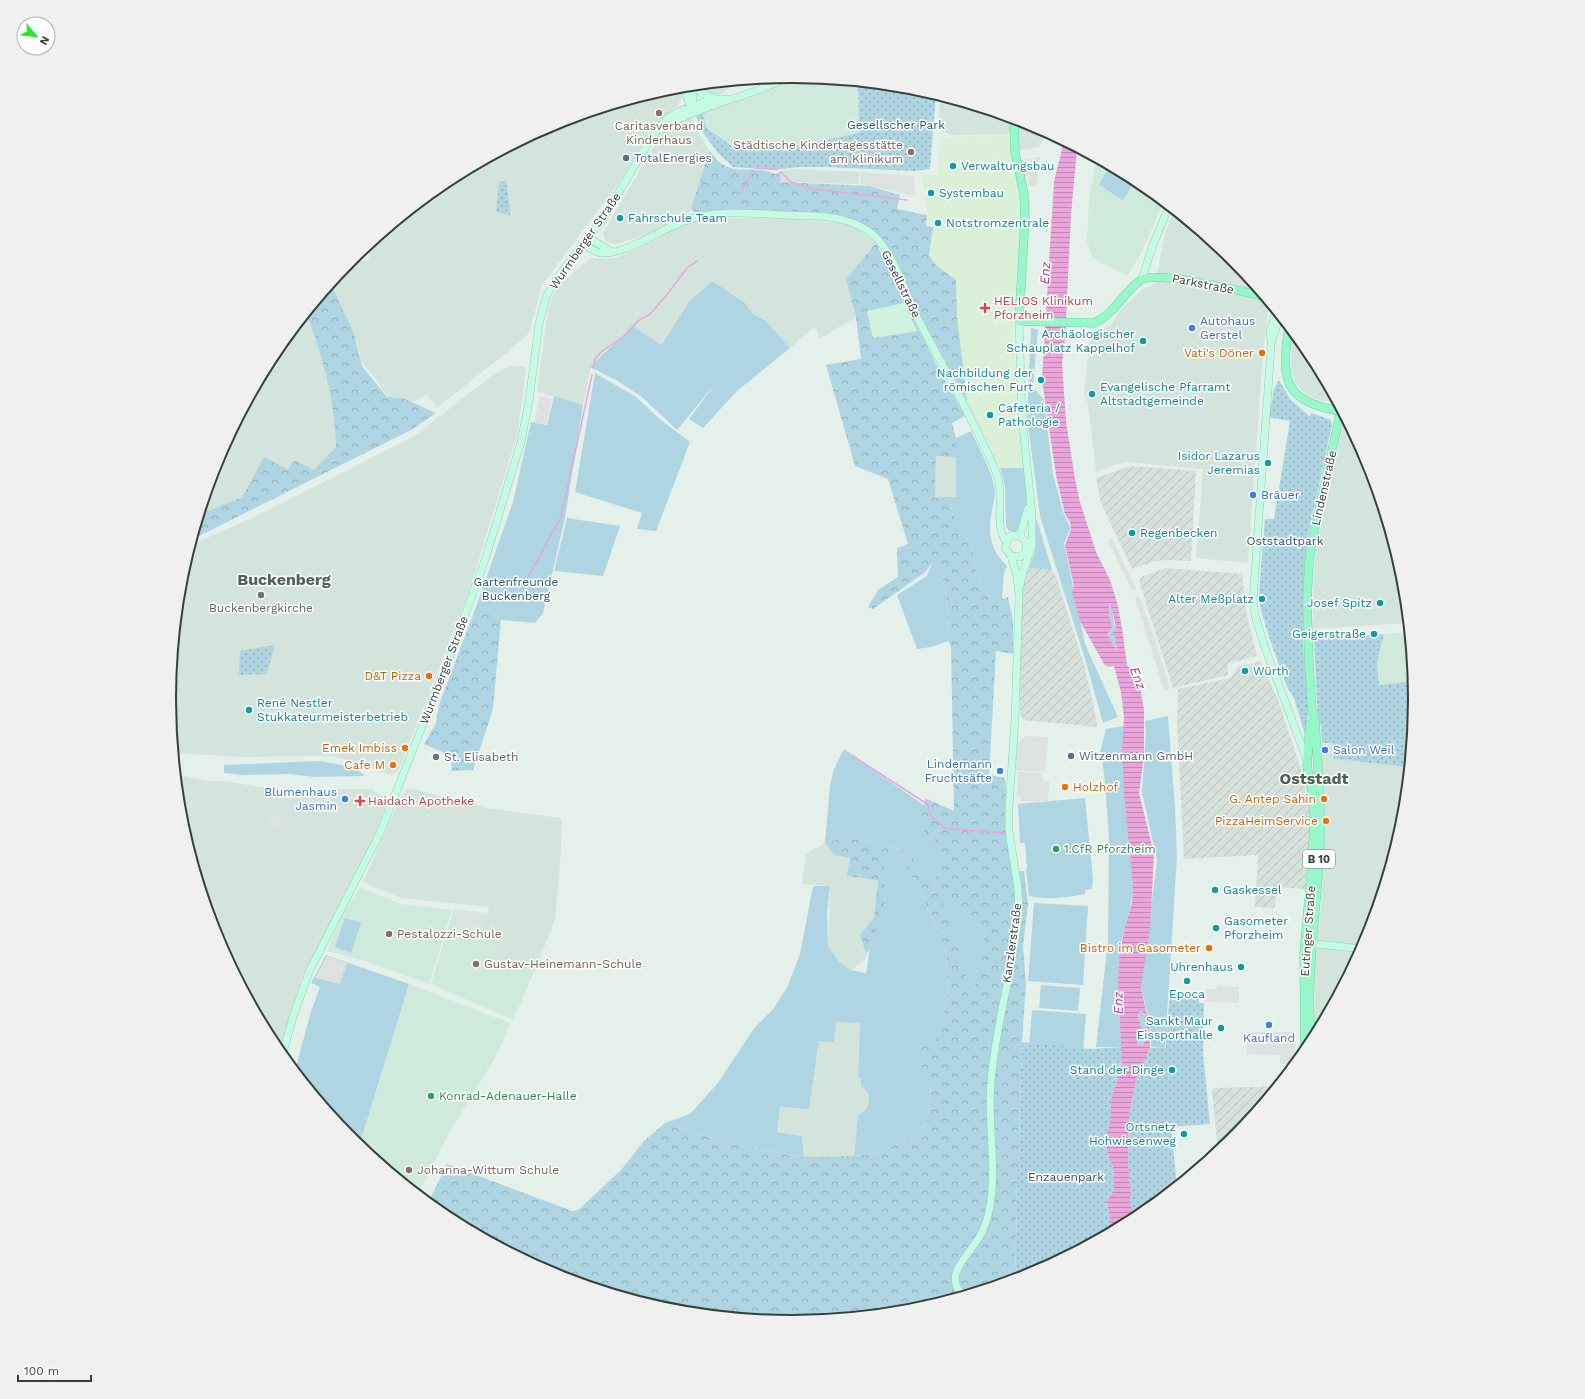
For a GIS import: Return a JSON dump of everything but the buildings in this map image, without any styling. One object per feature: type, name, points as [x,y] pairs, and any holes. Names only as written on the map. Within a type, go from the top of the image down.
[{"type":"main road","points":[[692,109],[731,99],[774,83]]},
{"type":"main road","points":[[698,90],[718,99],[731,99]]},
{"type":"main road","points":[[692,92],[692,109]]},
{"type":"main road","points":[[685,93],[692,109]]},
{"type":"main road","points":[[692,109],[718,99]]},
{"type":"main road","name":"Wurmberger Straße","points":[[284,1048],[293,1017],[309,972],[380,833],[467,611],[501,511],[521,442],[529,402],[539,324],[544,304],[557,278],[590,238],[656,132],[692,109]]},
{"type":"main road","points":[[1014,125],[1015,152],[1024,194],[1026,321],[1080,324],[1099,321],[1142,279],[1152,248],[1168,210]]},
{"type":"main road","name":"Gesellstraße","points":[[584,245],[598,252],[612,252],[625,249],[671,226],[709,214],[825,217],[850,222],[872,234],[888,254],[917,317],[994,466],[1001,496],[1000,529],[1006,541]]},
{"type":"main road","points":[[590,238],[612,252]]},
{"type":"main road","name":"Parkstraße","points":[[1142,279],[1151,277],[1169,277],[1257,295]]},
{"type":"main road","points":[[1272,344],[1270,331],[1275,315]]},
{"type":"main road","points":[[1279,320],[1272,344],[1252,600],[1264,645],[1309,747]]},
{"type":"main road","name":"Kanzlerstraße","points":[[962,1292],[956,1283],[956,1271],[977,1241],[987,1219],[992,1187],[990,1116],[992,1073],[1019,913],[1018,892],[1009,831],[1009,808],[1015,719],[1019,595],[1023,572],[1032,546],[1030,498],[1022,416],[1026,321]]},
{"type":"main road","points":[[1287,332],[1284,366],[1291,387],[1309,403],[1319,407],[1336,409]]},
{"type":"main road","name":"Lindenstraße","points":[[1307,761],[1312,711],[1307,601],[1310,557],[1340,417]]},
{"type":"main road","name":"Kanzlerstraße","points":[[1016,576],[1020,557],[1024,554],[1027,546],[1024,538],[1020,536],[1027,515],[1030,498]]},
{"type":"main road","points":[[1006,541],[1012,535],[1020,536]]},
{"type":"main road","name":"Kanzlerstraße","points":[[1006,541],[1006,551],[1011,556],[1019,595]]},
{"type":"main road","points":[[1011,556],[1020,557]]},
{"type":"main road","name":"Lindenstraße","points":[[1309,747],[1318,775]]},
{"type":"main road","points":[[1307,761],[1312,765],[1318,775]]},
{"type":"main road","name":"Eutinger Straße","points":[[1305,1043],[1304,1028],[1314,823],[1313,799],[1307,761]]},
{"type":"main road","name":"Eutinger Straße","points":[[1311,1032],[1308,943],[1320,840],[1318,775]]},
{"type":"main road","points":[[1308,943],[1356,948]]},
{"type":"shaded area","points":[[784,83],[833,84],[858,87],[859,133],[777,150],[733,147],[706,126],[703,113],[760,94]]},
{"type":"shaded area","points":[[731,86],[722,94],[713,95],[701,90]]},
{"type":"shaded area","points":[[681,93],[678,106],[657,123],[618,184],[542,285],[529,333],[438,407],[426,395],[412,402],[403,398],[387,397],[375,378],[361,361],[354,333],[333,289],[360,261],[369,260],[369,253],[417,210],[484,166],[557,130],[594,116],[633,104]]},
{"type":"shaded area","points":[[940,101],[991,116],[1044,137],[1039,147],[1020,150],[1018,134],[953,135],[938,130]]},
{"type":"shaded area","points":[[690,116],[708,149],[692,208],[684,218],[661,229],[618,244],[609,243],[605,240],[603,233],[660,136],[676,123]]},
{"type":"shaded area","name":"HELIOS Klinikum Pforzheim","points":[[1012,136],[1021,194],[1021,223],[1013,321],[1018,416],[1024,468],[1000,468],[967,401],[957,316],[956,280],[937,266],[929,256],[933,226],[927,225],[928,215],[921,176],[938,175],[940,137]]},
{"type":"shaded area","points":[[1063,146],[1077,153],[1071,215],[1065,339],[1062,363],[1066,422],[1080,502],[1096,552],[1110,580],[1117,602],[1127,665],[1137,678],[1140,688],[1144,709],[1144,756],[1139,793],[1154,854],[1150,929],[1141,987],[1149,1026],[1150,1048],[1137,1076],[1129,1115],[1128,1162],[1131,1195],[1129,1202],[1132,1214],[1111,1227],[1107,1201],[1114,1190],[1114,1177],[1113,1168],[1107,1151],[1105,1136],[1110,1125],[1111,1100],[1122,1063],[1118,978],[1119,956],[1132,903],[1133,887],[1124,793],[1122,749],[1124,718],[1121,692],[1114,666],[1108,667],[1104,664],[1080,621],[1072,591],[1074,586],[1065,545],[1071,530],[1070,522],[1065,514],[1056,475],[1042,380],[1054,182]],"holes":[[[1109,603],[1113,612],[1116,630],[1111,634],[1113,636],[1115,635],[1117,651],[1107,634],[1112,628],[1109,614]],[[1140,1011],[1144,1013],[1146,1021],[1146,1037],[1143,1045],[1140,1046],[1137,1044],[1141,1027],[1138,1015]]]},
{"type":"shaded area","points":[[1040,157],[1036,186],[1028,186],[1029,176],[1023,176],[1020,160]]},
{"type":"shaded area","points":[[1095,163],[1135,187],[1162,206],[1138,259],[1129,274],[1125,275],[1093,257],[1087,242],[1089,201]]},
{"type":"shaded area","points":[[794,169],[859,172],[859,184],[780,182],[781,171]]},
{"type":"shaded area","points":[[860,172],[914,176],[915,196],[860,184]]},
{"type":"shaded area","points":[[1173,214],[1199,236],[1228,264],[1268,308],[1263,352],[1248,563],[1196,558],[1203,469],[1125,462],[1096,472],[1087,400],[1084,396],[1090,334],[1110,326],[1123,307],[1143,289],[1155,284],[1165,234]]},
{"type":"shaded area","points":[[711,217],[794,219],[851,224],[876,243],[846,279],[856,317],[819,339],[817,329],[813,328],[790,348],[765,320],[753,314],[745,303],[689,302],[660,345],[633,326],[591,367],[583,405],[537,392],[548,310],[553,295],[563,282],[591,258],[607,259],[618,257],[634,250],[661,233],[686,222]]},
{"type":"shaded area","points":[[1232,268],[1249,286],[1229,282]]},
{"type":"shaded area","points":[[904,303],[917,331],[873,338],[867,311]]},
{"type":"shaded area","points":[[308,318],[326,369],[335,417],[336,447],[314,470],[295,460],[288,469],[264,457],[242,497],[206,512],[223,464],[240,427],[259,391],[280,357]]},
{"type":"shaded area","points":[[1292,338],[1332,401],[1317,400],[1304,393],[1295,382],[1291,369]]},
{"type":"shaded area","points":[[510,366],[526,367],[518,432],[469,592],[399,769],[392,775],[341,758],[327,756],[243,757],[178,753],[176,700],[177,659],[181,619],[196,543],[265,512],[414,436],[493,375]]},
{"type":"shaded area","points":[[540,396],[552,399],[546,425],[534,422]]},
{"type":"shaded area","points":[[1343,424],[1362,464],[1376,501],[1388,540],[1397,579],[1404,623],[1313,629],[1313,589],[1316,549]]},
{"type":"shaded area","points":[[936,455],[956,457],[956,497],[935,498]]},
{"type":"shaded area","points":[[1131,466],[1196,471],[1191,561],[1166,560],[1152,562],[1132,569],[1101,503],[1096,478]]},
{"type":"shaded area","points":[[1112,538],[1136,589],[1132,591],[1108,540]]},
{"type":"shaded area","points":[[1025,568],[1052,570],[1057,579],[1085,668],[1098,727],[1023,720],[1020,713],[1021,600]]},
{"type":"shaded area","points":[[1166,568],[1242,574],[1247,616],[1257,656],[1227,664],[1228,675],[1173,688],[1139,581],[1143,576]]},
{"type":"shaded area","points":[[1139,596],[1152,631],[1170,689],[1164,690],[1135,598]]},
{"type":"shaded area","points":[[1405,632],[1409,682],[1379,685],[1377,662],[1384,634]]},
{"type":"shaded area","name":"Witzenmann GmbH","points":[[1261,661],[1278,700],[1300,766],[1311,816],[1305,889],[1276,887],[1275,908],[1255,907],[1258,855],[1184,859],[1177,720],[1178,689],[1231,678],[1237,667]]},
{"type":"shaded area","points":[[1026,736],[1048,737],[1045,772],[1016,770],[1017,744]]},
{"type":"shaded area","points":[[1332,743],[1335,759],[1405,767],[1397,820],[1388,859],[1376,898],[1362,935],[1345,972],[1315,1026],[1315,951],[1320,918],[1324,863],[1321,744]]},
{"type":"shaded area","points":[[1018,772],[1042,773],[1043,781],[1049,781],[1048,801],[1021,801],[1021,797],[1017,797]]},
{"type":"shaded area","points":[[181,777],[209,781],[224,781],[273,789],[372,789],[388,800],[365,859],[302,977],[281,1044],[259,1008],[240,972],[223,935],[209,898],[197,859],[188,820]]},
{"type":"shaded area","points":[[410,788],[486,808],[561,818],[560,864],[555,920],[535,970],[497,957],[482,934],[489,907],[401,898],[363,882],[399,801],[405,791]]},
{"type":"shaded area","points":[[273,812],[284,819],[282,832],[267,823]]},
{"type":"shaded area","points":[[825,843],[834,855],[850,858],[878,880],[874,917],[860,935],[866,954],[866,959],[851,970],[839,961],[828,946],[830,886],[802,884],[806,854]]},
{"type":"shaded area","name":"Pestalozzi-Schule","points":[[360,887],[400,904],[452,910],[429,984],[368,962],[327,951],[341,917]]},
{"type":"shaded area","name":"Gustav-Heinemann-Schule","points":[[454,909],[488,913],[482,934],[492,938],[497,949],[497,957],[535,970],[513,1020],[431,984]]},
{"type":"shaded area","points":[[458,911],[485,915],[480,927],[455,924]]},
{"type":"shaded area","points":[[327,956],[347,963],[340,984],[315,978]]},
{"type":"shaded area","points":[[409,984],[510,1023],[496,1056],[447,1136],[420,1191],[386,1163],[361,1139]]},
{"type":"shaded area","points":[[1217,986],[1239,987],[1239,1003],[1205,1002],[1205,989],[1217,989]]},
{"type":"shaded area","points":[[835,1022],[860,1023],[858,1076],[861,1078],[861,1086],[869,1094],[868,1107],[858,1116],[854,1156],[804,1157],[802,1136],[777,1132],[780,1107],[809,1108],[819,1041]]},
{"type":"shaded area","points":[[1247,1032],[1296,1032],[1295,1056],[1290,1064],[1280,1064],[1280,1055],[1247,1054]]},
{"type":"shaded area","points":[[1273,1086],[1256,1106],[1217,1145],[1212,1089]]},
{"type":"green space","name":"Gesellscher Park","points":[[858,87],[936,100],[930,169],[914,171],[824,167],[798,167],[775,170],[733,167],[718,153],[701,130],[696,116],[703,113],[706,127],[733,147],[777,150],[859,133]]},
{"type":"green space","points":[[709,150],[717,160],[725,166],[740,170],[765,171],[776,174],[781,171],[780,182],[869,186],[900,195],[897,209],[927,215],[926,226],[933,227],[929,256],[937,266],[956,280],[957,316],[967,401],[875,232],[842,217],[697,214],[691,209]]},
{"type":"green space","points":[[1107,171],[1132,185],[1123,200],[1099,185]]},
{"type":"green space","points":[[506,180],[510,215],[496,212],[499,183]]},
{"type":"green space","points":[[876,243],[938,368],[965,416],[952,423],[956,438],[956,457],[936,456],[935,498],[948,497],[954,516],[973,549],[976,573],[992,603],[1008,597],[1013,621],[1013,654],[996,651],[989,775],[1005,778],[1013,871],[1024,871],[1028,904],[1023,946],[1026,984],[1022,1042],[1015,1274],[952,1295],[873,1311],[833,1315],[792,1316],[752,1315],[712,1311],[633,1295],[594,1283],[557,1269],[484,1233],[430,1198],[447,1164],[572,1211],[578,1210],[621,1170],[644,1141],[665,1123],[731,1144],[804,1157],[854,1156],[882,1152],[915,1135],[927,1123],[931,1090],[915,1050],[939,1038],[948,991],[946,953],[920,889],[905,865],[902,854],[892,854],[886,863],[885,868],[886,899],[870,949],[866,954],[860,935],[874,917],[878,880],[847,876],[850,858],[834,855],[825,843],[847,837],[907,851],[940,896],[963,963],[970,1010],[985,932],[934,882],[942,861],[941,851],[939,846],[921,825],[925,798],[954,811],[951,646],[948,641],[945,588],[938,569],[932,563],[924,573],[873,609],[868,607],[878,590],[898,577],[897,548],[908,544],[888,479],[855,466],[826,365],[861,359],[856,317],[846,279]],"holes":[[[904,303],[917,331],[873,338],[867,311]]]},
{"type":"green space","points":[[712,281],[745,303],[753,314],[765,320],[790,348],[737,391],[703,428],[689,419],[715,384],[677,430],[642,397],[616,380],[590,367],[633,326],[661,345],[689,302]]},
{"type":"green space","points":[[333,289],[354,333],[362,366],[387,397],[403,398],[436,413],[411,430],[198,536],[206,512],[242,497],[264,457],[288,469],[295,460],[314,470],[336,447],[328,382],[308,318]]},
{"type":"green space","points":[[1031,328],[1038,330],[1033,387],[1044,400],[1053,474],[1064,515],[1070,529],[1064,543],[1085,644],[1118,717],[1103,723],[1086,662],[1040,516],[1027,416]]},
{"type":"green space","points":[[595,373],[636,397],[662,421],[690,442],[656,531],[637,529],[642,513],[575,492]]},
{"type":"green space","name":"Oststadtpark","points":[[1279,380],[1290,399],[1309,416],[1312,413],[1331,420],[1332,425],[1307,540],[1303,615],[1303,640],[1308,701],[1305,735],[1294,698],[1287,687],[1260,607],[1259,592],[1265,519],[1274,519],[1290,421],[1269,417],[1274,389]]},
{"type":"green space","name":"Gartenfreunde Buckenberg","points":[[554,396],[583,405],[565,518],[543,613],[535,623],[501,620],[486,607],[476,607],[513,502],[531,422],[547,425]]},
{"type":"green space","points":[[971,431],[988,468],[995,491],[990,526],[991,540],[996,553],[1007,566],[1004,573],[1002,600],[992,603],[976,573],[973,549],[954,516],[948,497],[956,497],[956,438]]},
{"type":"green space","points":[[1000,468],[1026,468],[1027,494],[1025,511],[1019,527],[1014,533],[1009,531],[1006,526],[1005,486]]},
{"type":"green space","points":[[567,518],[620,526],[603,576],[554,571]]},
{"type":"green space","points":[[1036,519],[1052,570],[1029,568],[1035,552]]},
{"type":"green space","points":[[932,563],[938,569],[945,588],[948,641],[931,647],[917,649],[897,595],[927,576]]},
{"type":"green space","points":[[1109,603],[1113,610],[1113,620],[1116,630],[1112,633],[1115,635],[1117,651],[1107,634],[1112,628],[1109,614]]},
{"type":"green space","points":[[476,607],[486,607],[501,620],[493,709],[473,770],[452,771],[451,756],[424,744],[436,723],[439,705]]},
{"type":"green space","points":[[1384,634],[1377,662],[1379,685],[1409,682],[1408,740],[1405,767],[1334,759],[1333,743],[1322,743],[1321,725],[1318,725],[1314,638]]},
{"type":"green space","points":[[275,645],[267,673],[239,675],[240,651]]},
{"type":"green space","points":[[1168,716],[1177,856],[1165,1048],[1151,1047],[1150,1026],[1141,986],[1157,861],[1142,792],[1146,734],[1145,721]]},
{"type":"green space","points":[[1124,726],[1122,749],[1133,887],[1131,905],[1119,957],[1119,991],[1123,1047],[1096,1047],[1108,941],[1109,838],[1104,772],[1100,752],[1106,729]]},
{"type":"green space","points":[[844,749],[925,806],[922,817],[922,825],[930,837],[940,846],[944,859],[934,882],[985,932],[970,1012],[907,851],[847,837],[825,843],[830,785],[834,769]]},
{"type":"green space","points":[[319,761],[354,767],[364,775],[314,777],[291,774],[243,775],[224,773],[224,765]]},
{"type":"green space","name":"1.CfR Pforzheim","points":[[1085,798],[1093,879],[1092,889],[1085,890],[1085,894],[1064,897],[1043,898],[1029,896],[1025,843],[1020,843],[1018,804]]},
{"type":"green space","points":[[892,854],[902,854],[905,865],[920,889],[946,953],[948,991],[939,1039],[916,1050],[931,1090],[927,1123],[915,1135],[882,1152],[854,1156],[858,1116],[868,1107],[869,1094],[861,1086],[861,1078],[858,1077],[860,1023],[836,1022],[834,1042],[819,1041],[809,1109],[780,1107],[777,1132],[802,1136],[804,1157],[731,1144],[665,1123],[690,1114],[717,1084],[755,1027],[774,1008],[788,986],[800,954],[813,886],[830,886],[827,913],[828,946],[839,961],[851,970],[866,973],[870,948],[884,906],[886,892],[886,863]]},
{"type":"green space","points":[[1034,903],[1088,906],[1083,985],[1028,981]]},
{"type":"green space","points":[[345,918],[361,923],[351,953],[335,947]]},
{"type":"green space","points":[[326,955],[409,984],[361,1139],[329,1106],[296,1066],[311,1011],[320,987],[311,983]]},
{"type":"green space","points":[[1041,985],[1080,988],[1078,1011],[1039,1008]]},
{"type":"green space","name":"Enzauenpark","points":[[1170,994],[1199,994],[1199,1003],[1204,1003],[1203,1052],[1210,1124],[1171,1127],[1176,1182],[1131,1214],[1129,1202],[1131,1195],[1128,1162],[1129,1115],[1137,1076],[1150,1048],[1166,1048]]},
{"type":"green space","points":[[1032,1010],[1086,1014],[1080,1095],[1025,1091]]},
{"type":"green space","points":[[1142,1011],[1146,1019],[1147,1028],[1143,1045],[1140,1046],[1137,1044],[1141,1027],[1138,1013]]},
{"type":"green space","name":"Enzauenpark","points":[[1022,1042],[1091,1049],[1123,1047],[1122,1063],[1111,1100],[1110,1125],[1105,1136],[1107,1151],[1113,1168],[1114,1177],[1114,1190],[1107,1201],[1111,1227],[1065,1252],[1015,1274]]},
{"type":"waterway","points":[[756,168],[777,169]]},
{"type":"waterway","points":[[740,194],[753,171]]},
{"type":"waterway","points":[[781,172],[791,182],[813,189],[907,200]]},
{"type":"waterway","points":[[593,368],[595,359],[602,351],[623,337],[638,321],[650,314],[687,268],[697,261]]},
{"type":"waterway","points":[[528,577],[561,517],[592,375]]},
{"type":"waterway","points":[[853,756],[927,804],[931,816],[946,829],[1008,833]]},
{"type":"place","name":"Caritasverband Kinderhaus","points":[[659,113]]},
{"type":"place","name":"Städtische Kindertagesstätte am Klinikum","points":[[911,152]]},
{"type":"place","name":"TotalEnergies","points":[[626,158]]},
{"type":"place","name":"Verwaltungsbau","points":[[953,166]]},
{"type":"place","name":"Systembau","points":[[931,193]]},
{"type":"place","name":"Fahrschule Team","points":[[620,218]]},
{"type":"place","name":"Notstromzentrale","points":[[938,223]]},
{"type":"place","name":"HELIOS Klinikum Pforzheim","points":[[985,308]]},
{"type":"place","name":"Autohaus Gerstel","points":[[1192,328]]},
{"type":"place","name":"Archäologischer Schauplatz Kappelhof","points":[[1143,341]]},
{"type":"place","name":"Vati's Döner","points":[[1262,353]]},
{"type":"place","name":"Nachbildung der römischen Furt","points":[[1041,380]]},
{"type":"place","name":"Evangelische Pfarramt Altstadtgemeinde","points":[[1092,394]]},
{"type":"place","name":"Cafeteria / Pathologie","points":[[990,415]]},
{"type":"place","name":"Isidor Lazarus Jeremias","points":[[1268,463]]},
{"type":"place","name":"Bräuer","points":[[1253,495]]},
{"type":"place","name":"Regenbecken","points":[[1132,533]]},
{"type":"place","name":"Buckenbergkirche","points":[[261,595]]},
{"type":"place","name":"Alter Meßplatz","points":[[1262,599]]},
{"type":"place","name":"Josef Spitz","points":[[1380,603]]},
{"type":"place","name":"Geigerstraße","points":[[1374,634]]},
{"type":"place","name":"Würth","points":[[1245,671]]},
{"type":"place","name":"D&T Pizza","points":[[429,676]]},
{"type":"place","name":"René Nestler Stukkateurmeisterbetrieb","points":[[249,710]]},
{"type":"place","name":"Emek Imbiss","points":[[405,748]]},
{"type":"place","name":"Salon Weil","points":[[1325,750]]},
{"type":"place","name":"Witzenmann GmbH","points":[[1071,756]]},
{"type":"place","name":"St. Elisabeth","points":[[436,757]]},
{"type":"place","name":"Cafe M","points":[[393,765]]},
{"type":"place","name":"Lindemann Fruchtsäfte","points":[[1000,771]]},
{"type":"place","name":"Holzhof","points":[[1065,787]]},
{"type":"place","name":"Blumenhaus Jasmin","points":[[345,799]]},
{"type":"place","name":"G. Antep Sahin","points":[[1324,799]]},
{"type":"place","name":"Haidach Apotheke","points":[[360,801]]},
{"type":"place","name":"PizzaHeimService","points":[[1326,821]]},
{"type":"place","name":"1.CfR Pforzheim","points":[[1056,849]]},
{"type":"place","name":"Gaskessel","points":[[1215,890]]},
{"type":"place","name":"Gasometer Pforzheim","points":[[1216,928]]},
{"type":"place","name":"Pestalozzi-Schule","points":[[389,934]]},
{"type":"place","name":"Bistro im Gasometer","points":[[1209,948]]},
{"type":"place","name":"Gustav-Heinemann-Schule","points":[[476,964]]},
{"type":"place","name":"Uhrenhaus","points":[[1241,967]]},
{"type":"place","name":"Epoca","points":[[1187,981]]},
{"type":"place","name":"Kaufland","points":[[1269,1025]]},
{"type":"place","name":"Sankt Maur Eissporthalle","points":[[1221,1028]]},
{"type":"place","name":"Stand der Dinge","points":[[1172,1070]]},
{"type":"place","name":"Konrad-Adenauer-Halle","points":[[431,1096]]},
{"type":"place","name":"Ortsnetz Hohwiesenweg","points":[[1184,1134]]},
{"type":"place","name":"Johanna-Wittum Schule","points":[[409,1170]]},
{"type":"district","name":"Buckenberg","points":[[284,579]]},
{"type":"district","name":"Oststadt","points":[[1314,778]]},
{"type":"water label","name":"Enz","points":[[1045,273]]},
{"type":"water label","name":"Enz","points":[[1138,678]]},
{"type":"water label","name":"Enz","points":[[1118,1003]]}]
